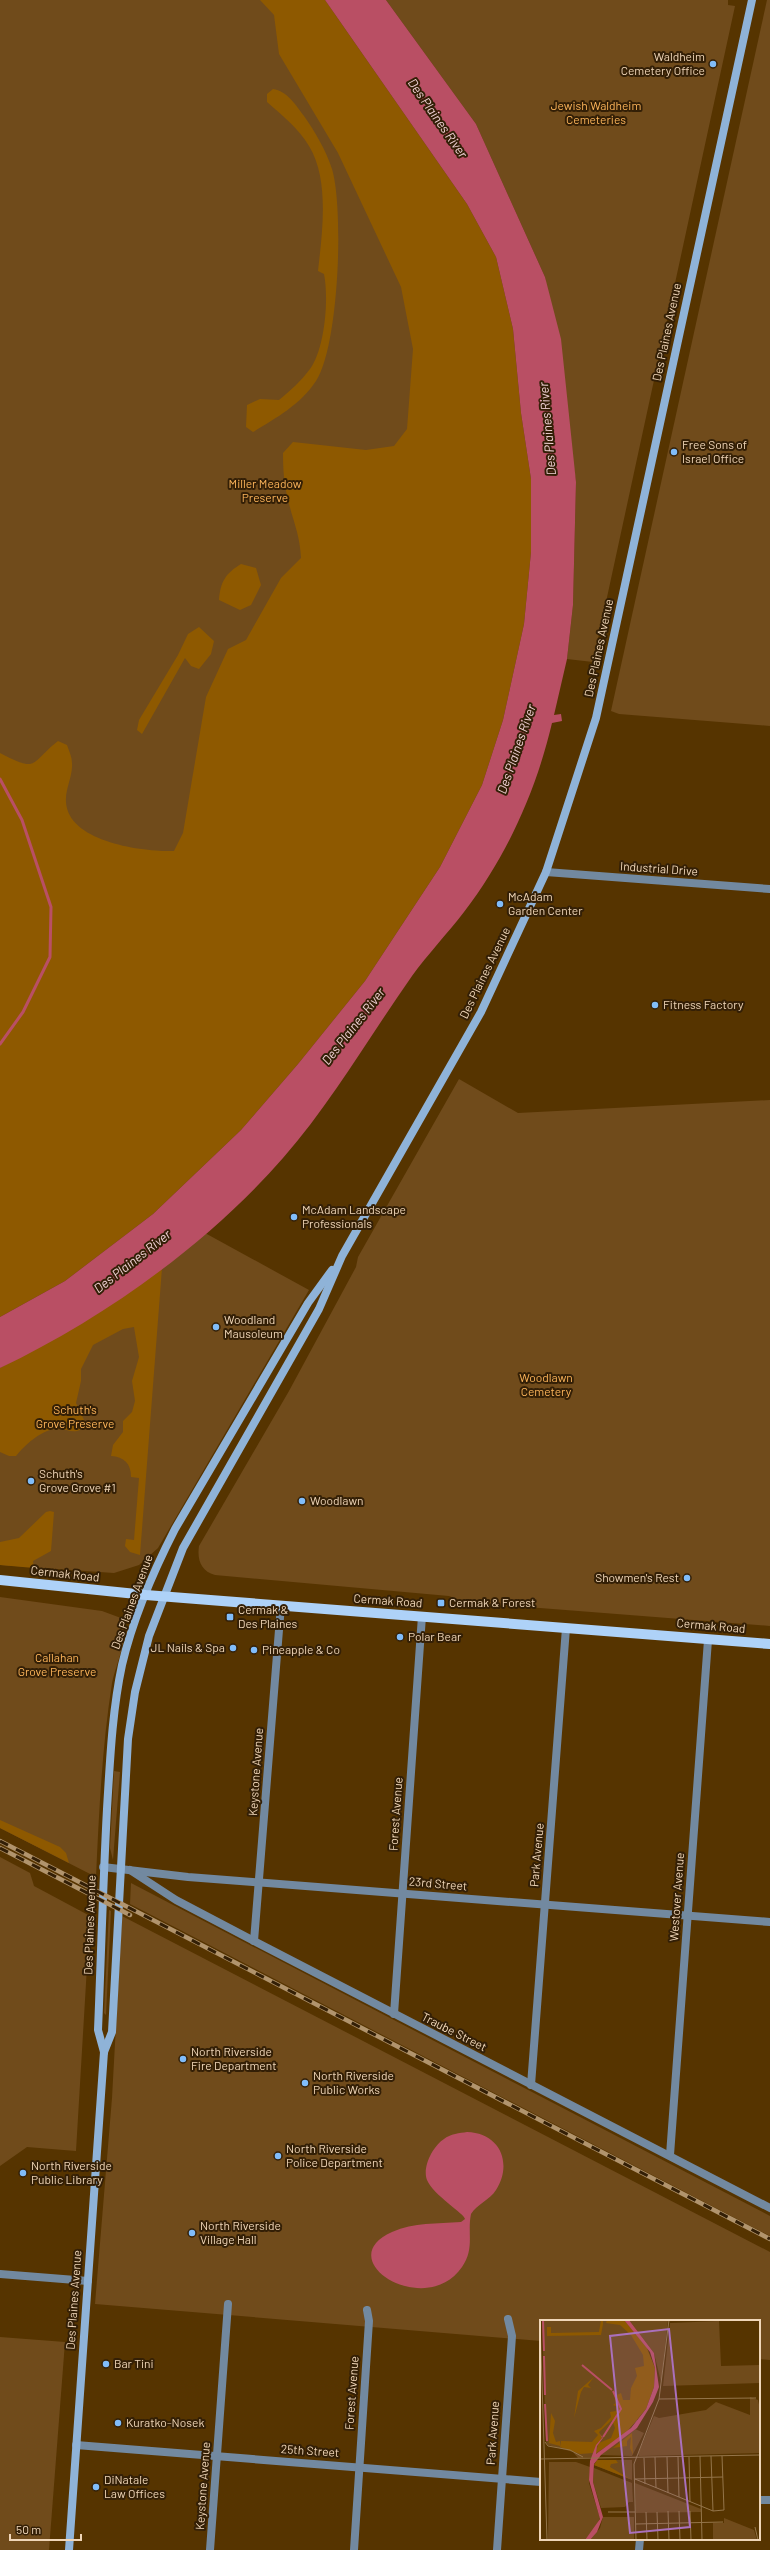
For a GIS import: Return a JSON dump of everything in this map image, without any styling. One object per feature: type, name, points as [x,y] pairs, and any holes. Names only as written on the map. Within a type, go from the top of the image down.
[{"type":"main road","name":"Des Plaines Avenue","points":[[69,2550],[104,2052],[112,2032],[119,1869],[128,1739],[134,1698],[149,1636],[184,1548],[318,1309],[342,1256],[481,1012],[546,872],[596,718],[752,0]]},
{"type":"main road","name":"Des Plaines Avenue","points":[[104,2052],[98,2030],[103,1867],[115,1706],[122,1664],[146,1594],[172,1536],[212,1465],[308,1303],[342,1256]]},
{"type":"main road","name":"Cermak Road","points":[[1,1581],[164,1596],[770,1644]]},
{"type":"street","name":"Industrial Drive","points":[[546,872],[770,889]]},
{"type":"street","name":"Keystone Avenue","points":[[254,1941],[281,1605]]},
{"type":"street","name":"Forest Avenue","points":[[394,2014],[422,1616]]},
{"type":"street","name":"Park Avenue","points":[[531,2085],[566,1628]]},
{"type":"street","name":"Westover Avenue","points":[[670,2155],[708,1640]]},
{"type":"street","name":"23rd Street","points":[[103,1867],[259,1882],[770,1922]]},
{"type":"street","name":"Traube Street","points":[[130,1870],[176,1900],[770,2208]]},
{"type":"street","points":[[0,2274],[88,2281]]},
{"type":"street","name":"Keystone Avenue","points":[[210,2550],[228,2304]]},
{"type":"street","name":"Forest Avenue","points":[[354,2550],[369,2321],[367,2310]]},
{"type":"street","name":"Park Avenue","points":[[497,2550],[512,2336],[508,2319]]},
{"type":"street","name":"25th Street","points":[[76,2445],[540,2482]]},
{"type":"green space","name":"Miller Meadow Preserve","points":[[0,0],[325,0],[496,257],[0,1317]]},
{"type":"green space","points":[[260,0],[325,0],[467,204],[496,257],[513,329],[521,413],[531,479],[531,552],[524,624],[503,720],[482,785],[440,867],[365,981],[298,1064],[241,1130],[153,1214],[65,1281],[0,1317],[0,753],[21,763],[28,764],[37,760],[58,741],[67,745],[72,758],[72,768],[66,802],[70,816],[79,827],[109,842],[144,849],[174,851],[183,833],[206,697],[228,649],[246,640],[281,578],[301,558],[298,535],[286,488],[283,453],[293,442],[366,450],[394,446],[407,429],[413,349],[401,287],[338,153],[279,54],[274,15]]},
{"type":"green space","name":"Jewish Waldheim Cemeteries","points":[[386,0],[728,0],[728,5],[735,6],[593,662],[567,659],[573,605],[576,482],[545,277],[476,124]]},
{"type":"green space","points":[[767,0],[770,0],[770,726],[619,714],[611,711]]},
{"type":"green space","points":[[273,89],[287,95],[304,116],[320,141],[332,169],[336,188],[338,214],[337,277],[330,339],[324,363],[316,381],[310,390],[295,404],[253,432],[246,427],[247,405],[260,399],[279,400],[307,373],[315,360],[319,349],[326,309],[324,274],[318,271],[323,207],[320,175],[316,160],[305,140],[290,122],[267,102],[267,94]]},
{"type":"green space","points":[[241,564],[256,568],[261,585],[251,605],[240,610],[219,600],[222,583],[231,571]]},
{"type":"green space","points":[[199,627],[214,641],[211,654],[199,669],[191,666],[185,658],[142,734],[137,730],[139,720],[178,655],[188,634]]},
{"type":"green space","name":"Woodlawn Cemetery","points":[[459,1079],[518,1113],[770,1100],[770,1626],[465,1602],[449,1596],[215,1575],[203,1568],[199,1560],[199,1546],[289,1391],[356,1267],[358,1257]]},
{"type":"green space","name":"Schuth's Grove Preserve","points":[[205,1233],[309,1290],[158,1548],[139,1565],[114,1573],[0,1565],[0,1368],[162,1268]]},
{"type":"green space","name":"Schuth's Grove Preserve","points":[[162,1268],[140,1555],[130,1552],[125,1546],[126,1539],[134,1540],[139,1478],[131,1477],[130,1468],[123,1459],[111,1456],[113,1445],[123,1432],[123,1421],[132,1412],[135,1401],[132,1381],[139,1357],[134,1327],[123,1329],[93,1345],[81,1369],[81,1381],[76,1403],[84,1420],[80,1430],[49,1430],[28,1443],[16,1456],[9,1456],[0,1452],[0,1368],[92,1317]]},
{"type":"green space","points":[[46,1512],[54,1512],[51,1551],[33,1561],[34,1568],[0,1565],[0,1542],[19,1538]]},
{"type":"green space","name":"Callahan Grove Preserve","points":[[0,1597],[102,1611],[121,1618],[124,1633],[123,1642],[112,1683],[103,1755],[96,1877],[0,1828]]},
{"type":"green space","points":[[114,1771],[120,1772],[113,1860],[110,1848]]},
{"type":"green space","points":[[0,1820],[60,1847],[66,1853],[69,1863],[0,1828]]},
{"type":"green space","points":[[0,1857],[30,1873],[34,1886],[90,1916],[76,2151],[27,2147],[0,2166]]},
{"type":"green space","points":[[131,1883],[770,2216],[770,2236],[130,1904]]},
{"type":"green space","points":[[109,1910],[111,1911],[106,2015],[104,2013]]},
{"type":"green space","points":[[122,1916],[770,2252],[770,2360],[760,2359],[760,2320],[540,2320],[540,2341],[95,2304],[112,2098]]},
{"type":"green space","points":[[0,2337],[65,2342],[49,2550],[0,2550]]},
{"type":"water","name":"Des Plaines River","points":[[325,0],[386,0],[476,124],[545,277],[561,339],[576,482],[573,605],[567,659],[554,715],[561,714],[562,721],[552,723],[538,773],[528,798],[507,846],[494,868],[464,912],[412,976],[318,1115],[283,1158],[254,1190],[222,1220],[152,1277],[77,1327],[0,1368],[0,1317],[65,1281],[153,1214],[241,1130],[298,1064],[365,981],[440,867],[482,785],[503,720],[524,624],[531,552],[531,479],[521,413],[513,329],[496,257],[467,204]]},
{"type":"water","points":[[467,2132],[488,2138],[495,2144],[500,2151],[503,2160],[503,2170],[501,2180],[496,2190],[471,2214],[470,2247],[466,2260],[462,2267],[446,2282],[427,2288],[407,2287],[390,2280],[377,2269],[371,2257],[375,2244],[392,2232],[409,2226],[461,2222],[465,2219],[430,2186],[427,2180],[426,2169],[432,2152],[440,2142],[446,2137]]},
{"type":"waterway","points":[[0,779],[22,820],[51,907],[50,957],[23,1012],[0,1044]]},
{"type":"railway","points":[[0,1841],[770,2239]]},
{"type":"railway","points":[[0,1848],[130,1915]]},
{"type":"place","name":"Waldheim Cemetery Office","points":[[713,64]]},
{"type":"place","name":"Free Sons of Israel Office","points":[[674,452]]},
{"type":"place","name":"McAdam Garden Center","points":[[500,904]]},
{"type":"place","name":"Fitness Factory","points":[[655,1005]]},
{"type":"place","name":"McAdam Landscape Professionals","points":[[294,1217]]},
{"type":"place","name":"Woodland Mausoleum","points":[[216,1327]]},
{"type":"place","name":"Schuth's Grove Grove #1","points":[[31,1481]]},
{"type":"place","name":"Woodlawn","points":[[302,1501]]},
{"type":"place","name":"Showmen's Rest","points":[[687,1578]]},
{"type":"place","name":"Cermak & Forest","points":[[441,1603]]},
{"type":"place","name":"Cermak & Des Plaines","points":[[230,1617]]},
{"type":"place","name":"Polar Bear","points":[[400,1637]]},
{"type":"place","name":"JL Nails & Spa","points":[[233,1648]]},
{"type":"place","name":"Pineapple & Co","points":[[254,1650]]},
{"type":"place","name":"North Riverside Fire Department","points":[[183,2059]]},
{"type":"place","name":"North Riverside Public Works","points":[[305,2083]]},
{"type":"place","name":"North Riverside Police Department","points":[[278,2156]]},
{"type":"place","name":"North Riverside Public Library","points":[[23,2173]]},
{"type":"place","name":"North Riverside Village Hall","points":[[192,2233]]},
{"type":"place","name":"Bar Tini","points":[[106,2364]]},
{"type":"place","name":"Kuratko-Nosek","points":[[118,2423]]},
{"type":"place","name":"DiNatale Law Offices","points":[[96,2487]]}]
